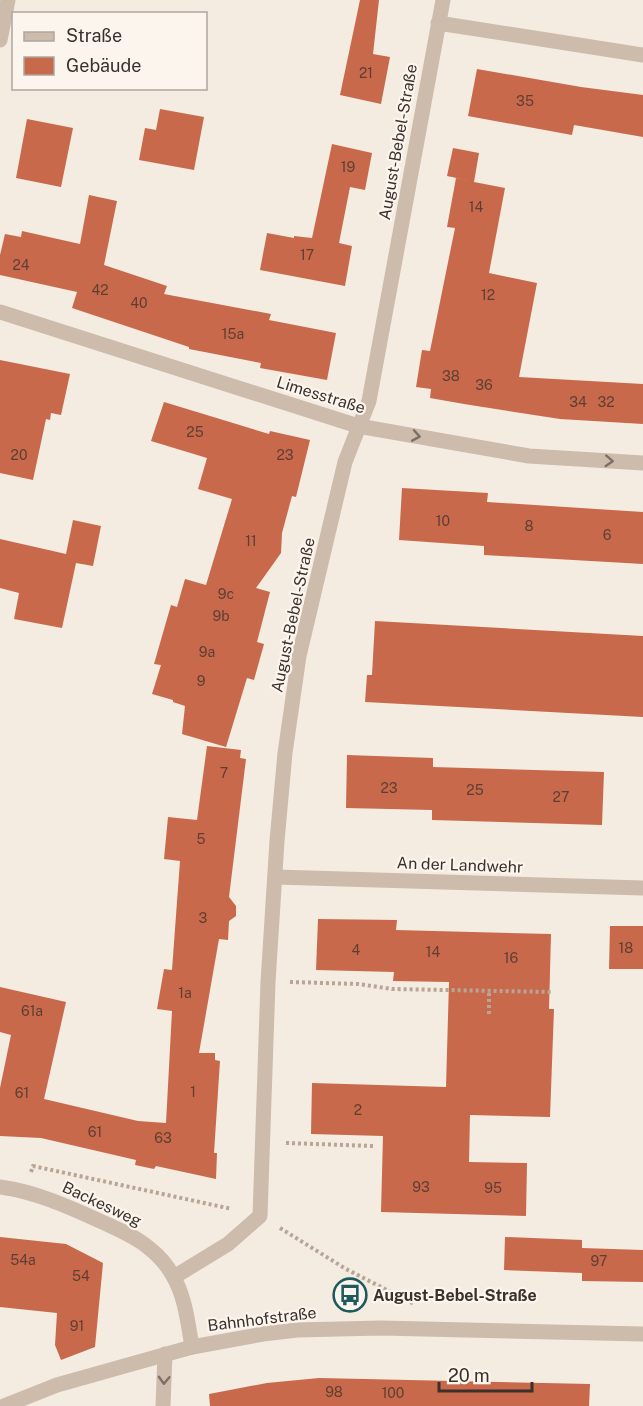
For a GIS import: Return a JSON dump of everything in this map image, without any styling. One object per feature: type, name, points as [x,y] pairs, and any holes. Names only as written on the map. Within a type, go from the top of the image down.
[{"type":"street","name":"August-Bebel-Straße","points":[[260,1216],[268,982],[285,753],[299,656],[345,462],[369,401],[443,0]]},
{"type":"street","points":[[0,40],[5,5]]},
{"type":"street","points":[[438,23],[643,56]]},
{"type":"street","name":"Limesstraße","points":[[0,312],[358,426],[529,456],[643,463]]},
{"type":"street","name":"An der Landwehr","points":[[276,877],[643,888]]},
{"type":"street","name":"Backesweg","points":[[0,1187],[24,1191],[63,1204],[128,1234],[148,1247],[160,1258],[174,1277],[183,1302],[192,1347]]},
{"type":"street","points":[[174,1277],[228,1244],[260,1216]]},
{"type":"street","name":"Bahnhofstraße","points":[[4,1406],[57,1385],[165,1354],[263,1334],[297,1330],[348,1328],[643,1334]]},
{"type":"street","points":[[163,1406],[165,1354]]},
{"type":"path","points":[[268,982],[358,984],[392,989],[553,992]]},
{"type":"path","points":[[489,991],[489,1014]]},
{"type":"path","points":[[264,1142],[373,1146]]},
{"type":"path","points":[[24,1191],[33,1166],[260,1216],[346,1269],[410,1303],[421,1306]]},
{"type":"building","points":[[360,0],[379,0],[373,54],[390,57],[381,104],[340,95]]},
{"type":"building","points":[[477,69],[643,95],[643,137],[574,125],[572,135],[468,116]]},
{"type":"building","points":[[160,109],[204,117],[194,170],[139,160],[145,128],[156,130]]},
{"type":"building","points":[[27,119],[73,128],[61,187],[16,178]]},
{"type":"building","points":[[332,144],[372,153],[365,190],[350,187],[339,243],[352,246],[345,286],[260,270],[267,233],[294,238],[294,236],[312,238]]},
{"type":"building","points":[[453,148],[479,153],[474,182],[505,188],[489,273],[537,283],[519,377],[643,384],[643,424],[560,419],[464,404],[430,398],[431,389],[416,387],[422,350],[430,351],[455,228],[447,227],[456,178],[471,181],[447,176]]},
{"type":"building","points":[[89,195],[117,201],[104,265],[167,286],[164,294],[271,314],[269,320],[336,333],[327,380],[260,368],[261,363],[189,349],[189,347],[72,308],[77,292],[0,275],[0,255],[5,234],[21,237],[22,231],[80,244]]},
{"type":"building","points":[[0,360],[70,374],[61,415],[51,413],[50,420],[46,419],[33,480],[0,473]]},
{"type":"building","points":[[164,402],[269,434],[270,431],[310,440],[296,497],[292,496],[282,533],[281,553],[256,588],[270,592],[257,642],[264,644],[254,680],[247,678],[226,747],[182,734],[185,706],[152,694],[161,665],[154,664],[171,605],[177,607],[185,579],[206,585],[232,499],[198,489],[207,458],[151,441]]},
{"type":"building","points":[[402,488],[488,493],[487,502],[643,512],[643,564],[484,555],[484,546],[399,540]]},
{"type":"building","points":[[73,520],[101,526],[93,566],[76,563],[62,628],[14,619],[19,593],[0,588],[0,539],[66,554]]},
{"type":"building","points":[[375,621],[643,636],[643,717],[365,702],[367,675],[372,675]]},
{"type":"building","points":[[207,746],[241,750],[240,758],[246,759],[229,897],[236,906],[236,916],[229,921],[228,940],[219,939],[199,1053],[215,1053],[215,1060],[220,1061],[214,1153],[217,1153],[216,1179],[156,1166],[154,1169],[135,1165],[136,1160],[41,1138],[0,1136],[0,1088],[11,1035],[0,1032],[0,987],[66,1002],[44,1099],[138,1121],[166,1123],[172,1011],[157,1009],[164,969],[172,970],[180,861],[164,859],[168,817],[197,820]]},
{"type":"building","points":[[347,755],[433,758],[433,767],[604,772],[602,825],[432,820],[432,810],[346,808]]},
{"type":"building","points":[[318,919],[397,920],[396,930],[551,934],[549,1009],[554,1009],[550,1117],[470,1115],[469,1162],[527,1163],[526,1216],[381,1212],[383,1136],[311,1134],[312,1083],[446,1087],[449,982],[393,981],[394,972],[316,970]]},
{"type":"building","points":[[610,926],[643,926],[643,969],[609,969]]},
{"type":"building","points":[[0,1237],[66,1244],[103,1263],[95,1347],[61,1360],[55,1345],[57,1313],[0,1307]]},
{"type":"building","points":[[505,1237],[582,1240],[582,1248],[643,1250],[643,1282],[582,1281],[582,1273],[504,1270]]},
{"type":"building","points":[[319,1378],[590,1384],[589,1406],[210,1406],[209,1394],[267,1383]]},
{"type":"place","name":"August-Bebel-Straße","points":[[350,1295]]}]
